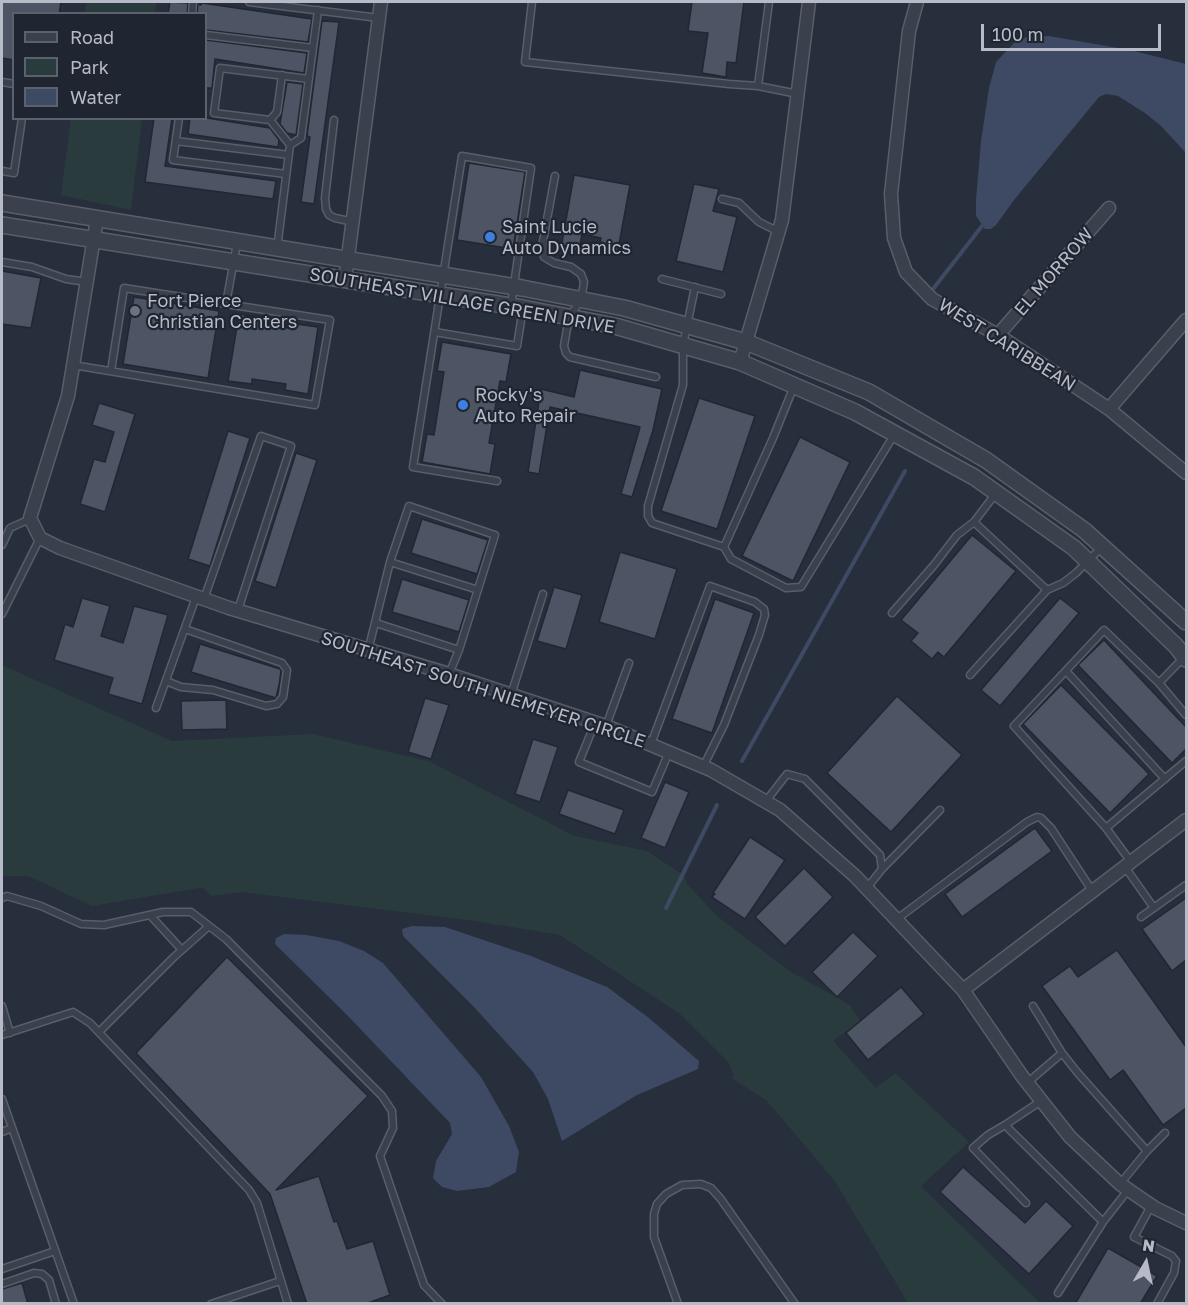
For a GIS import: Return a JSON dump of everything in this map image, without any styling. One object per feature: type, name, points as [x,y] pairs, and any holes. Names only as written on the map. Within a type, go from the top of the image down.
[{"type":"street","points":[[345,280],[381,2]]},
{"type":"street","points":[[740,362],[782,220],[809,2]]},
{"type":"street","name":"WEST CARIBBEAN","points":[[917,2],[909,31],[891,194],[894,238],[906,272],[932,299],[998,335],[1109,409],[1186,473]]},
{"type":"street","name":"SOUTHEAST VILLAGE GREEN DRIVE","points":[[2,203],[514,287],[624,308],[746,342],[879,398],[986,460],[1084,530],[1186,622]]},
{"type":"street","name":"EL MORROW","points":[[998,335],[1109,208]]},
{"type":"street","points":[[40,538],[30,518],[68,396],[97,219]]},
{"type":"street","name":"SOUTHEAST VILLAGE GREEN DRIVE","points":[[2,225],[517,307],[615,326],[740,362],[855,412],[975,477],[1074,548],[1186,657]]},
{"type":"street","points":[[1109,409],[1186,320]]},
{"type":"street","name":"SOUTHEAST SOUTH NIEMEYER CIRCLE","points":[[40,538],[60,548],[238,610],[449,674],[600,724],[703,768],[780,810],[866,888],[963,990],[1027,1083],[1070,1137],[1124,1186],[1152,1205],[1186,1223]]},
{"type":"street","points":[[963,990],[1186,820]]},
{"type":"lane","points":[[249,2],[379,18]]},
{"type":"lane","points":[[532,2],[525,62],[758,86],[798,94]]},
{"type":"lane","points":[[758,86],[769,2]]},
{"type":"lane","points":[[290,145],[301,138],[318,10]]},
{"type":"lane","points":[[207,35],[313,48]]},
{"type":"lane","points":[[277,249],[290,145],[270,120],[214,112],[220,68],[309,79]]},
{"type":"lane","points":[[270,120],[277,112],[282,75]]},
{"type":"lane","points":[[2,171],[14,173],[22,120]]},
{"type":"lane","points":[[178,120],[173,160],[286,174]]},
{"type":"lane","points":[[334,120],[325,198],[326,209],[329,215],[335,218],[354,222]]},
{"type":"lane","points":[[176,141],[289,155]]},
{"type":"lane","points":[[435,332],[517,346],[517,307],[514,287],[531,168],[462,156],[413,467],[497,481]]},
{"type":"lane","points":[[555,176],[543,241],[544,257],[581,273],[584,282],[581,300],[569,317],[564,346],[570,357],[656,377]]},
{"type":"lane","points":[[722,199],[739,203],[759,222],[779,232]]},
{"type":"lane","points":[[226,304],[237,243]]},
{"type":"lane","points":[[2,262],[32,267],[66,279],[87,282]]},
{"type":"lane","points":[[662,279],[721,294]]},
{"type":"lane","points":[[695,287],[683,345],[683,385],[648,506],[648,516],[652,523],[724,547],[731,559],[786,588],[801,587],[895,434]]},
{"type":"lane","points":[[73,365],[315,405],[330,320],[124,288],[111,371]]},
{"type":"lane","points":[[724,547],[795,386]]},
{"type":"lane","points":[[156,708],[261,436],[291,446],[238,610]]},
{"type":"lane","points":[[892,613],[957,535],[974,522],[996,493]]},
{"type":"lane","points":[[368,651],[390,562],[409,506],[495,535],[459,650],[449,674]]},
{"type":"lane","points":[[2,545],[10,528],[30,518]]},
{"type":"lane","points":[[974,522],[1047,590]]},
{"type":"lane","points":[[2,614],[40,538]]},
{"type":"lane","points":[[970,675],[1047,590],[1063,583],[1102,547]]},
{"type":"lane","points":[[390,562],[478,590]]},
{"type":"lane","points":[[651,744],[710,586],[755,602],[764,609],[765,615],[759,635],[724,725],[703,768]]},
{"type":"lane","points":[[511,696],[543,594]]},
{"type":"lane","points":[[376,623],[459,650]]},
{"type":"lane","points":[[166,681],[189,688],[213,690],[267,706],[277,704],[283,697],[287,670],[282,663],[185,629]]},
{"type":"lane","points":[[1155,908],[1106,828],[1014,726],[1104,630],[1159,683],[1186,715]]},
{"type":"lane","points":[[1159,683],[1186,657]]},
{"type":"lane","points":[[629,663],[579,762],[652,792],[669,752]]},
{"type":"lane","points":[[1066,671],[1165,779]]},
{"type":"lane","points":[[1106,828],[1186,761]]},
{"type":"lane","points":[[765,802],[786,774],[805,779],[880,855],[882,868]]},
{"type":"lane","points":[[866,888],[882,868],[940,810]]},
{"type":"lane","points":[[897,920],[1027,822],[1037,817],[1051,828],[1093,892]]},
{"type":"lane","points":[[1141,917],[1186,885]]},
{"type":"lane","points":[[2,898],[7,896],[41,906],[81,924],[104,925],[163,912],[191,912],[242,955],[382,1096],[392,1111],[393,1128],[380,1156],[424,1285],[442,1304]]},
{"type":"lane","points":[[150,915],[182,950]]},
{"type":"lane","points":[[99,1032],[209,926]]},
{"type":"lane","points":[[2,1006],[10,1033]]},
{"type":"lane","points":[[1033,1006],[1062,1053],[1095,1094],[1147,1151]]},
{"type":"lane","points":[[2,1035],[73,1012],[82,1016],[249,1190],[257,1203],[288,1304]]},
{"type":"lane","points":[[1027,1083],[1062,1053]]},
{"type":"lane","points":[[2,1099],[74,1304]]},
{"type":"lane","points":[[1026,1203],[973,1148],[988,1135],[1041,1101]]},
{"type":"lane","points":[[1005,1125],[1103,1222]]},
{"type":"lane","points":[[2,1132],[12,1128]]},
{"type":"lane","points":[[1058,1293],[1147,1151],[1165,1133]]},
{"type":"lane","points":[[678,1304],[654,1237],[653,1227],[657,1204],[666,1194],[682,1185],[691,1184],[701,1184],[711,1188],[720,1198],[795,1304]]},
{"type":"lane","points":[[1152,1205],[1134,1237],[1172,1256],[1176,1261],[1174,1273],[1158,1304]]},
{"type":"lane","points":[[2,1269],[55,1251]]},
{"type":"lane","points":[[2,1284],[34,1272],[42,1274],[49,1280],[56,1304]]},
{"type":"lane","points":[[211,1304],[280,1281]]},
{"type":"green space","points":[[86,2],[157,2],[155,12],[85,12]]},
{"type":"green space","points":[[71,120],[142,120],[131,210],[61,195]]},
{"type":"green space","points":[[2,665],[172,741],[313,734],[428,761],[575,836],[647,851],[683,875],[688,885],[717,916],[791,972],[850,1005],[860,1021],[833,1041],[876,1088],[895,1073],[969,1142],[921,1186],[1040,1303],[908,1303],[834,1180],[766,1100],[731,1078],[734,1076],[729,1063],[680,1014],[560,935],[475,921],[241,892],[211,896],[203,888],[92,906],[28,876],[2,876]]},
{"type":"water","points":[[1049,36],[1130,50],[1186,64],[1186,153],[1161,126],[1145,113],[1118,96],[1106,94],[1099,97],[996,225],[991,229],[985,229],[976,216],[976,200],[981,141],[989,88],[996,62],[1014,43],[1027,37]]},
{"type":"water","points":[[412,926],[445,927],[531,956],[607,987],[649,1018],[699,1061],[698,1069],[637,1095],[562,1141],[548,1099],[533,1072],[474,1007],[403,936],[402,929]]},
{"type":"water","points":[[284,934],[307,935],[339,941],[364,951],[383,963],[481,1077],[509,1126],[519,1152],[516,1172],[489,1187],[457,1191],[442,1187],[433,1178],[436,1161],[452,1134],[450,1123],[347,1015],[275,944],[276,938]]},
{"type":"building","points":[[2,2],[61,2],[59,12],[12,12],[12,60],[2,58]]},
{"type":"building","points":[[170,2],[188,3],[187,12],[168,12]]},
{"type":"building","points":[[692,2],[744,2],[736,63],[727,62],[726,77],[702,73],[708,33],[688,31]]},
{"type":"building","points":[[202,3],[312,19],[308,42],[207,30],[207,12],[197,12],[198,4]]},
{"type":"building","points":[[322,21],[339,22],[314,204],[301,202]]},
{"type":"building","points":[[207,40],[307,53],[304,73],[215,59],[212,88],[207,88]]},
{"type":"building","points":[[287,82],[303,84],[296,135],[287,133],[280,124]]},
{"type":"building","points":[[207,118],[270,128],[279,140],[278,147],[188,134],[190,120],[207,120]]},
{"type":"building","points":[[154,120],[172,120],[165,166],[276,181],[273,199],[145,182]]},
{"type":"building","points":[[469,163],[525,172],[513,249],[457,240]]},
{"type":"building","points":[[574,175],[630,185],[617,255],[599,252],[601,238],[582,234],[579,251],[561,248]]},
{"type":"building","points":[[694,184],[719,189],[713,211],[737,217],[723,272],[676,261]]},
{"type":"building","points":[[2,271],[41,278],[31,328],[2,324]]},
{"type":"building","points":[[134,297],[219,311],[208,378],[123,364]]},
{"type":"building","points":[[239,314],[262,318],[261,324],[295,329],[296,324],[318,327],[308,394],[285,390],[286,384],[252,379],[252,384],[228,381]]},
{"type":"building","points":[[442,342],[511,354],[506,382],[500,381],[489,443],[495,444],[490,474],[422,462],[427,434],[434,435],[444,372],[437,371]]},
{"type":"building","points":[[580,370],[662,389],[653,430],[632,497],[621,494],[640,427],[550,407],[539,474],[528,472],[541,389],[574,397]]},
{"type":"building","points":[[699,398],[755,416],[717,529],[661,511]]},
{"type":"building","points":[[99,403],[135,414],[105,512],[80,504],[94,459],[105,462],[114,432],[92,425]]},
{"type":"building","points":[[228,431],[250,438],[210,566],[188,559]]},
{"type":"building","points":[[800,437],[850,462],[793,581],[742,556]]},
{"type":"building","points":[[296,453],[317,460],[276,588],[255,581]]},
{"type":"building","points":[[422,519],[488,540],[477,574],[411,553]]},
{"type":"building","points":[[972,535],[1016,571],[944,657],[938,652],[932,659],[911,641],[918,633],[901,620]]},
{"type":"building","points":[[620,552],[677,569],[655,639],[599,622]]},
{"type":"building","points":[[402,579],[469,600],[459,632],[392,612]]},
{"type":"building","points":[[554,587],[582,595],[566,649],[537,641]]},
{"type":"building","points":[[82,598],[110,606],[101,636],[123,643],[134,606],[168,615],[142,704],[108,694],[113,678],[54,660],[65,624],[73,627]]},
{"type":"building","points":[[1060,598],[1079,613],[1000,706],[981,690]]},
{"type":"building","points":[[715,599],[754,613],[712,733],[672,719]]},
{"type":"building","points":[[1104,640],[1186,727],[1186,749],[1172,763],[1078,665]]},
{"type":"building","points":[[200,644],[280,669],[276,698],[191,672]]},
{"type":"building","points":[[1061,685],[1149,774],[1110,813],[1023,724]]},
{"type":"building","points":[[897,696],[962,755],[891,832],[827,773]]},
{"type":"building","points":[[425,698],[449,705],[431,759],[408,752]]},
{"type":"building","points":[[226,700],[227,729],[182,730],[181,701]]},
{"type":"building","points":[[533,739],[558,747],[540,802],[515,794]]},
{"type":"building","points":[[665,782],[689,792],[665,848],[641,838]]},
{"type":"building","points":[[568,790],[624,810],[615,834],[559,814]]},
{"type":"building","points":[[1035,828],[1052,851],[962,917],[945,894]]},
{"type":"building","points":[[750,837],[785,860],[745,919],[712,897]]},
{"type":"building","points":[[804,868],[833,897],[785,946],[755,917]]},
{"type":"building","points":[[1186,898],[1186,960],[1172,971],[1142,929]]},
{"type":"building","points":[[853,932],[878,956],[837,997],[812,972]]},
{"type":"building","points":[[1117,950],[1186,1047],[1186,1108],[1163,1125],[1123,1070],[1110,1080],[1042,986],[1070,966],[1078,977]]},
{"type":"building","points":[[227,957],[368,1096],[276,1190],[319,1176],[334,1222],[337,1221],[347,1249],[373,1241],[390,1295],[365,1304],[307,1304],[270,1194],[136,1053]]},
{"type":"building","points":[[901,987],[924,1014],[868,1060],[846,1033]]},
{"type":"building","points":[[963,1167],[1025,1223],[1046,1201],[1073,1226],[1029,1274],[940,1192]]},
{"type":"building","points":[[1108,1248],[1157,1276],[1140,1304],[1075,1304]]},
{"type":"building","points":[[22,1283],[28,1304],[2,1304],[2,1289]]},
{"type":"waterway","points":[[933,289],[982,226]]},
{"type":"waterway","points":[[742,761],[905,471]]},
{"type":"waterway","points":[[666,908],[717,805]]},
{"type":"place","name":"Saint Lucie Auto Dynamics","points":[[490,237]]},
{"type":"place","name":"Fort Pierce Christian Centers","points":[[135,311]]},
{"type":"place","name":"Rocky's Auto Repair","points":[[463,405]]}]
